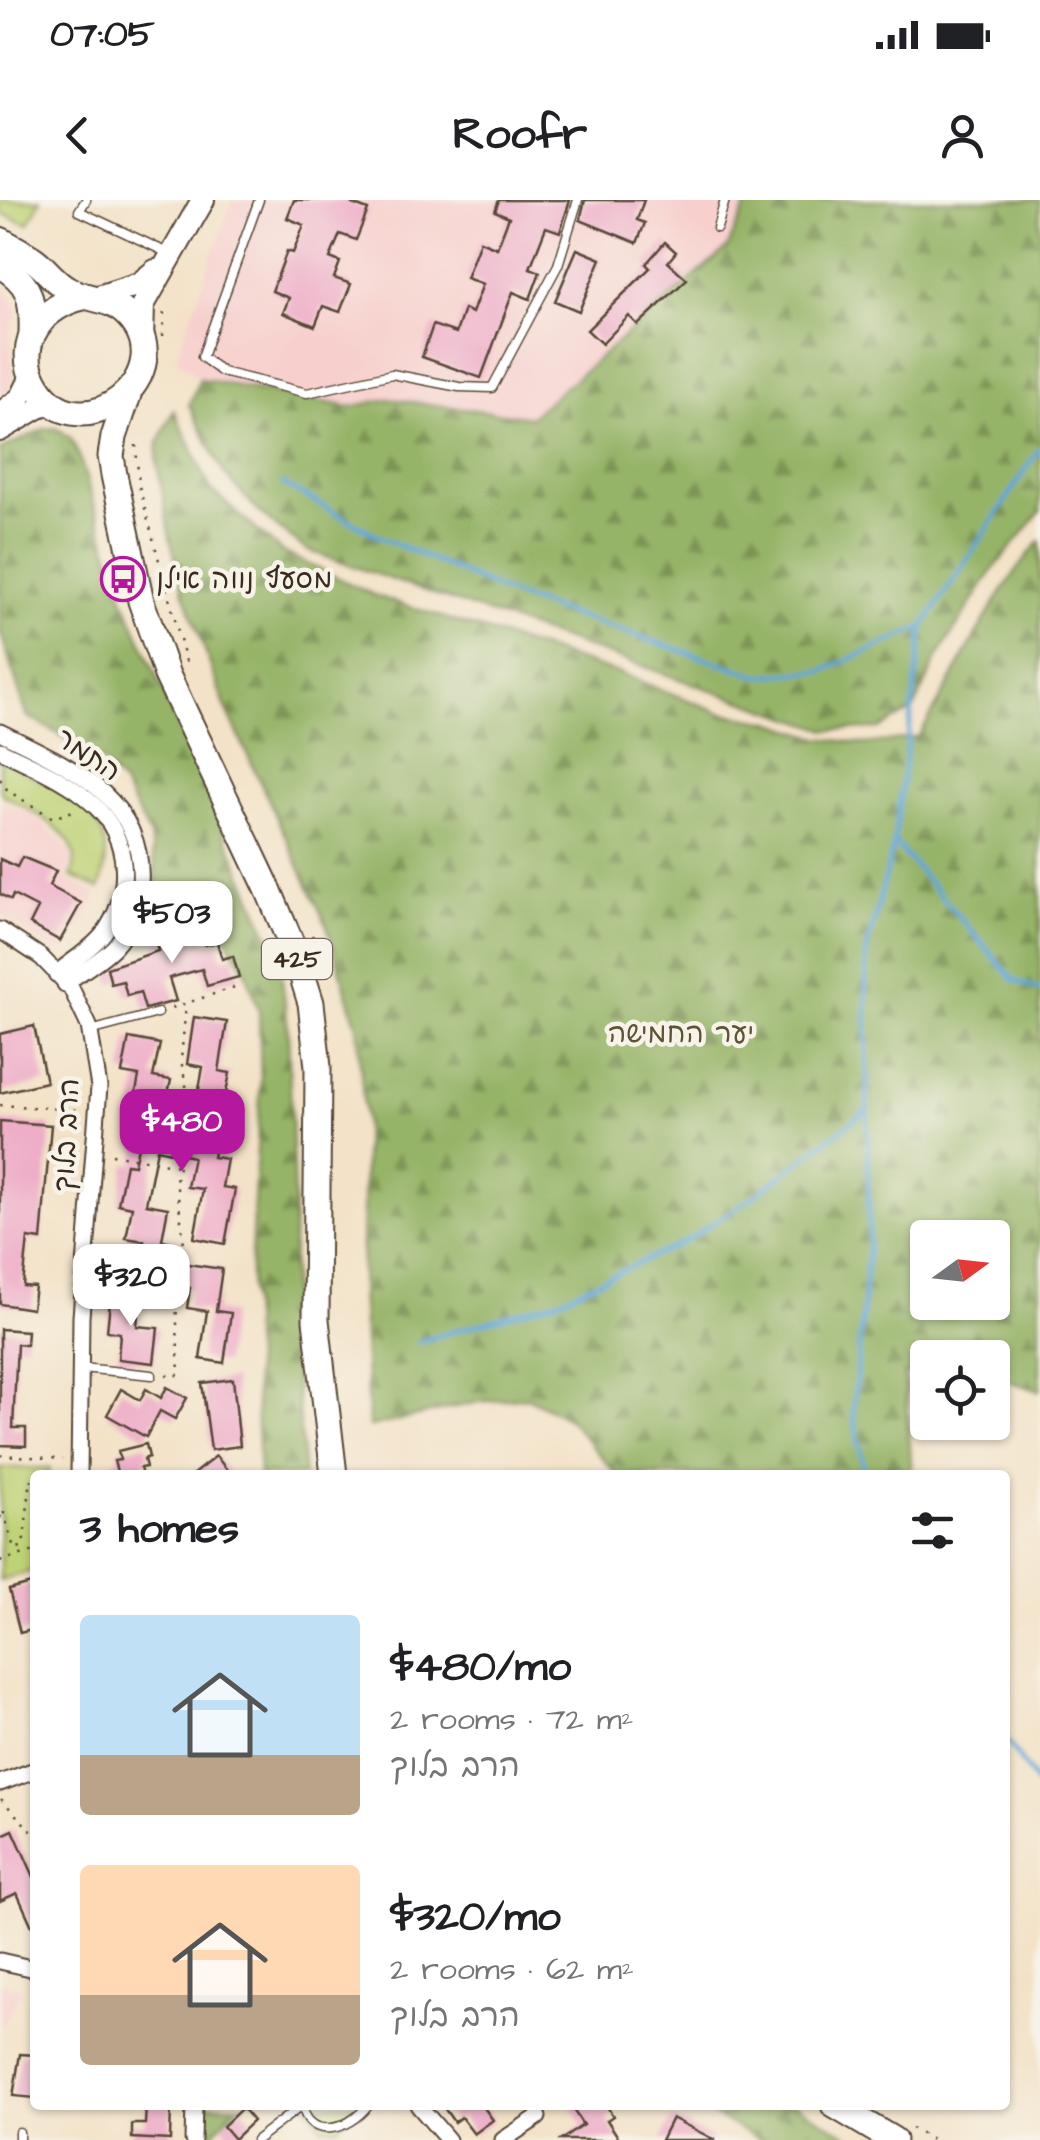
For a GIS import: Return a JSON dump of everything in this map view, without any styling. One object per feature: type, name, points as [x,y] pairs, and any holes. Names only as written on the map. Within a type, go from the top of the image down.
[{"type":"main road","points":[[142,342],[143,305],[202,200]]},
{"type":"main road","points":[[0,240],[34,260],[62,287],[112,303],[125,313],[142,342]]},
{"type":"main road","points":[[32,334],[52,308],[139,284],[168,259]]},
{"type":"main road","points":[[0,265],[19,276],[28,290],[32,374]]},
{"type":"main road","name":"425","points":[[142,342],[143,361],[114,437],[112,456],[153,639],[166,675],[268,889],[311,1003],[318,1082],[316,1320],[333,1470]]},
{"type":"main road","name":"425","points":[[32,374],[43,394],[84,422],[100,441],[114,475]]},
{"type":"main road","points":[[62,406],[100,411],[128,395]]},
{"type":"main road","points":[[843,2110],[894,2140]]},
{"type":"street","points":[[0,413],[22,397],[32,374]]},
{"type":"street","points":[[0,431],[39,408],[62,406]]},
{"type":"street","name":"התמר","points":[[0,732],[64,764],[110,796],[124,817],[141,864],[134,912],[115,946],[60,979]]},
{"type":"street","name":"התמר","points":[[0,750],[84,796],[98,808],[119,846],[125,866],[124,887],[102,936],[60,979]]},
{"type":"street","name":"הרב בלוך","points":[[0,930],[41,958],[71,988],[90,1031],[99,1087],[79,1368],[77,1468]]},
{"type":"street","points":[[0,1784],[30,1772]]},
{"type":"street","points":[[0,1961],[30,1968]]},
{"type":"street","points":[[193,2140],[194,2110]]},
{"type":"street","points":[[422,2110],[448,2140]]},
{"type":"street","points":[[503,2140],[538,2116]]},
{"type":"lane","points":[[86,200],[80,211],[168,259]]},
{"type":"lane","points":[[259,200],[202,356],[222,372],[307,393],[392,374],[459,388],[492,388],[558,264],[578,200]]},
{"type":"lane","points":[[718,228],[725,200]]},
{"type":"lane","points":[[90,1031],[158,1013]]},
{"type":"lane","points":[[79,1368],[152,1375]]},
{"type":"lane","points":[[256,2140],[296,2110]]},
{"type":"lane","points":[[303,2110],[308,2124],[330,2136],[348,2126],[363,2110]]},
{"type":"path","points":[[0,780],[8,791],[54,818],[73,811],[84,796]]},
{"type":"path","points":[[158,1013],[242,986]]},
{"type":"path","points":[[152,1375],[178,1375],[176,1298],[185,1252],[176,1180],[191,1112],[180,1060],[186,1004]]},
{"type":"path","points":[[0,1105],[96,1112]]},
{"type":"path","points":[[92,1150],[179,1166]]},
{"type":"path","points":[[0,1456],[77,1468]]},
{"type":"path","points":[[0,1518],[4,1510],[14,1548],[23,1547],[30,1487]]},
{"type":"path","points":[[0,1561],[30,1552]]},
{"type":"path","points":[[0,1798],[30,1830]]},
{"type":"shaded area","points":[[232,200],[749,200],[727,249],[530,418],[389,399],[350,407],[200,379],[176,359]]},
{"type":"shaded area","points":[[0,281],[18,311],[10,332],[14,376],[0,398]]},
{"type":"shaded area","points":[[0,803],[30,813],[60,840],[69,849],[72,862],[65,878],[97,894],[87,917],[64,950],[56,953],[0,914]]},
{"type":"shaded area","points":[[0,1981],[22,1990],[0,2030]]},
{"type":"green space","points":[[0,200],[41,200],[28,224],[0,213]]},
{"type":"green space","points":[[749,200],[1040,200],[1040,512],[991,572],[937,658],[914,709],[879,729],[827,730],[306,550],[259,512],[223,472],[189,405],[200,379],[350,407],[389,399],[530,417],[727,249]]},
{"type":"green space","name":"יער החמישה","points":[[174,410],[211,490],[282,552],[376,596],[621,674],[722,713],[770,722],[819,738],[865,744],[918,737],[990,611],[1040,541],[1040,1391],[1010,1381],[1010,1340],[910,1340],[910,1374],[905,1374],[912,1470],[613,1470],[570,1420],[527,1397],[478,1402],[369,1427],[361,1291],[365,1120],[357,1027],[327,926],[225,706],[183,590],[157,461],[158,443]]},
{"type":"green space","points":[[56,428],[70,437],[79,456],[124,600],[280,962],[288,1029],[294,1199],[291,1331],[304,1470],[259,1470],[250,1273],[261,1078],[259,1010],[246,971],[219,925],[188,895],[149,928],[156,874],[150,836],[123,785],[97,756],[27,716],[0,631],[0,450],[44,429]]},
{"type":"green space","points":[[0,759],[64,792],[96,821],[104,840],[106,862],[99,889],[71,876],[73,849],[55,826],[0,790]]},
{"type":"green space","points":[[0,1468],[49,1468],[30,1470],[30,1571],[0,1580]]},
{"type":"green space","points":[[203,2110],[236,2110],[214,2131],[215,2140],[202,2140]]},
{"type":"green space","points":[[309,2110],[354,2110],[336,2127],[322,2127]]},
{"type":"green space","points":[[704,2110],[805,2110],[856,2140],[761,2140]]},
{"type":"building","points":[[294,200],[353,200],[352,204],[368,210],[356,240],[340,234],[330,258],[340,262],[334,278],[351,284],[340,312],[323,306],[315,326],[283,313],[289,298],[272,291],[287,251],[293,253],[304,225],[287,218]]},
{"type":"building","points":[[499,200],[570,200],[560,232],[546,227],[530,268],[540,272],[530,299],[513,292],[481,378],[422,357],[433,325],[456,333],[464,309],[472,313],[483,284],[466,278],[480,241],[497,248],[509,217],[495,211]]},
{"type":"building","points":[[585,200],[644,200],[637,220],[645,223],[637,243],[580,220]]},
{"type":"building","points":[[665,242],[676,252],[668,262],[687,279],[638,325],[629,316],[602,344],[587,330],[650,268],[646,264]]},
{"type":"building","points":[[577,249],[601,259],[579,311],[555,301]]},
{"type":"building","points":[[22,857],[56,871],[49,886],[81,903],[60,941],[30,924],[38,908],[13,895],[11,900],[0,894],[0,859],[17,867]]},
{"type":"building","points":[[184,922],[187,934],[201,930],[205,945],[217,942],[222,959],[233,956],[239,977],[207,986],[202,969],[169,978],[176,1001],[145,1009],[140,992],[127,996],[123,981],[111,984],[107,968],[158,951],[153,931]]},
{"type":"building","points":[[194,1017],[227,1022],[219,1071],[230,1073],[213,1157],[227,1159],[222,1187],[235,1189],[225,1244],[194,1238],[203,1189],[187,1187],[193,1157],[157,1149],[146,1204],[168,1208],[162,1240],[177,1243],[174,1262],[222,1269],[216,1311],[231,1313],[224,1363],[200,1359],[207,1311],[187,1308],[190,1288],[137,1278],[144,1241],[126,1238],[132,1207],[118,1204],[126,1164],[134,1165],[145,1116],[132,1113],[139,1076],[122,1073],[129,1038],[160,1044],[153,1077],[171,1080],[164,1111],[194,1117],[203,1067],[187,1064]]},
{"type":"building","points":[[34,1026],[46,1082],[0,1093],[0,1034]]},
{"type":"building","points":[[0,1121],[51,1125],[41,1240],[28,1238],[23,1286],[35,1287],[32,1309],[0,1304]]},
{"type":"building","points":[[111,1292],[140,1295],[137,1326],[158,1328],[154,1363],[118,1359],[120,1333],[107,1331]]},
{"type":"building","points":[[0,1329],[27,1331],[26,1345],[17,1344],[13,1428],[26,1428],[26,1446],[0,1445]]},
{"type":"building","points":[[233,1379],[240,1446],[211,1450],[202,1383]]},
{"type":"building","points":[[167,1387],[187,1398],[175,1419],[160,1411],[146,1437],[107,1415],[121,1389],[140,1400],[146,1389],[161,1398]]},
{"type":"building","points":[[146,1444],[146,1467],[117,1470],[114,1461],[120,1460],[118,1451]]},
{"type":"building","points":[[216,1456],[227,1470],[198,1470]]},
{"type":"building","points":[[30,1584],[30,1630],[20,1633],[9,1590]]},
{"type":"building","points":[[13,1830],[30,1868],[30,1922],[17,1893],[0,1901],[0,1836]]},
{"type":"building","points":[[20,2054],[30,2055],[30,2098],[13,2096]]},
{"type":"building","points":[[146,2110],[171,2110],[170,2140],[132,2138],[132,2124],[145,2124]]},
{"type":"building","points":[[240,2110],[253,2121],[234,2139],[223,2126]]},
{"type":"building","points":[[446,2110],[486,2110],[493,2120],[474,2134],[461,2117],[454,2122]]},
{"type":"building","points":[[573,2110],[609,2110],[613,2116],[607,2120],[620,2140],[561,2140],[583,2125]]},
{"type":"building","points":[[672,2118],[715,2140],[661,2140]]},
{"type":"waterway","points":[[864,1470],[853,1412],[869,1242],[866,953],[894,842],[923,627],[1040,448]]},
{"type":"waterway","points":[[283,484],[380,537],[515,596],[759,676],[823,671],[923,627]]},
{"type":"waterway","points":[[894,842],[1014,980],[1040,990]]},
{"type":"waterway","points":[[418,1342],[556,1301],[684,1242],[757,1194],[868,1109]]},
{"type":"waterway","points":[[1010,1745],[1040,1789]]},
{"type":"place","name":"מסעף נווה אילן","points":[[123,579]]}]
